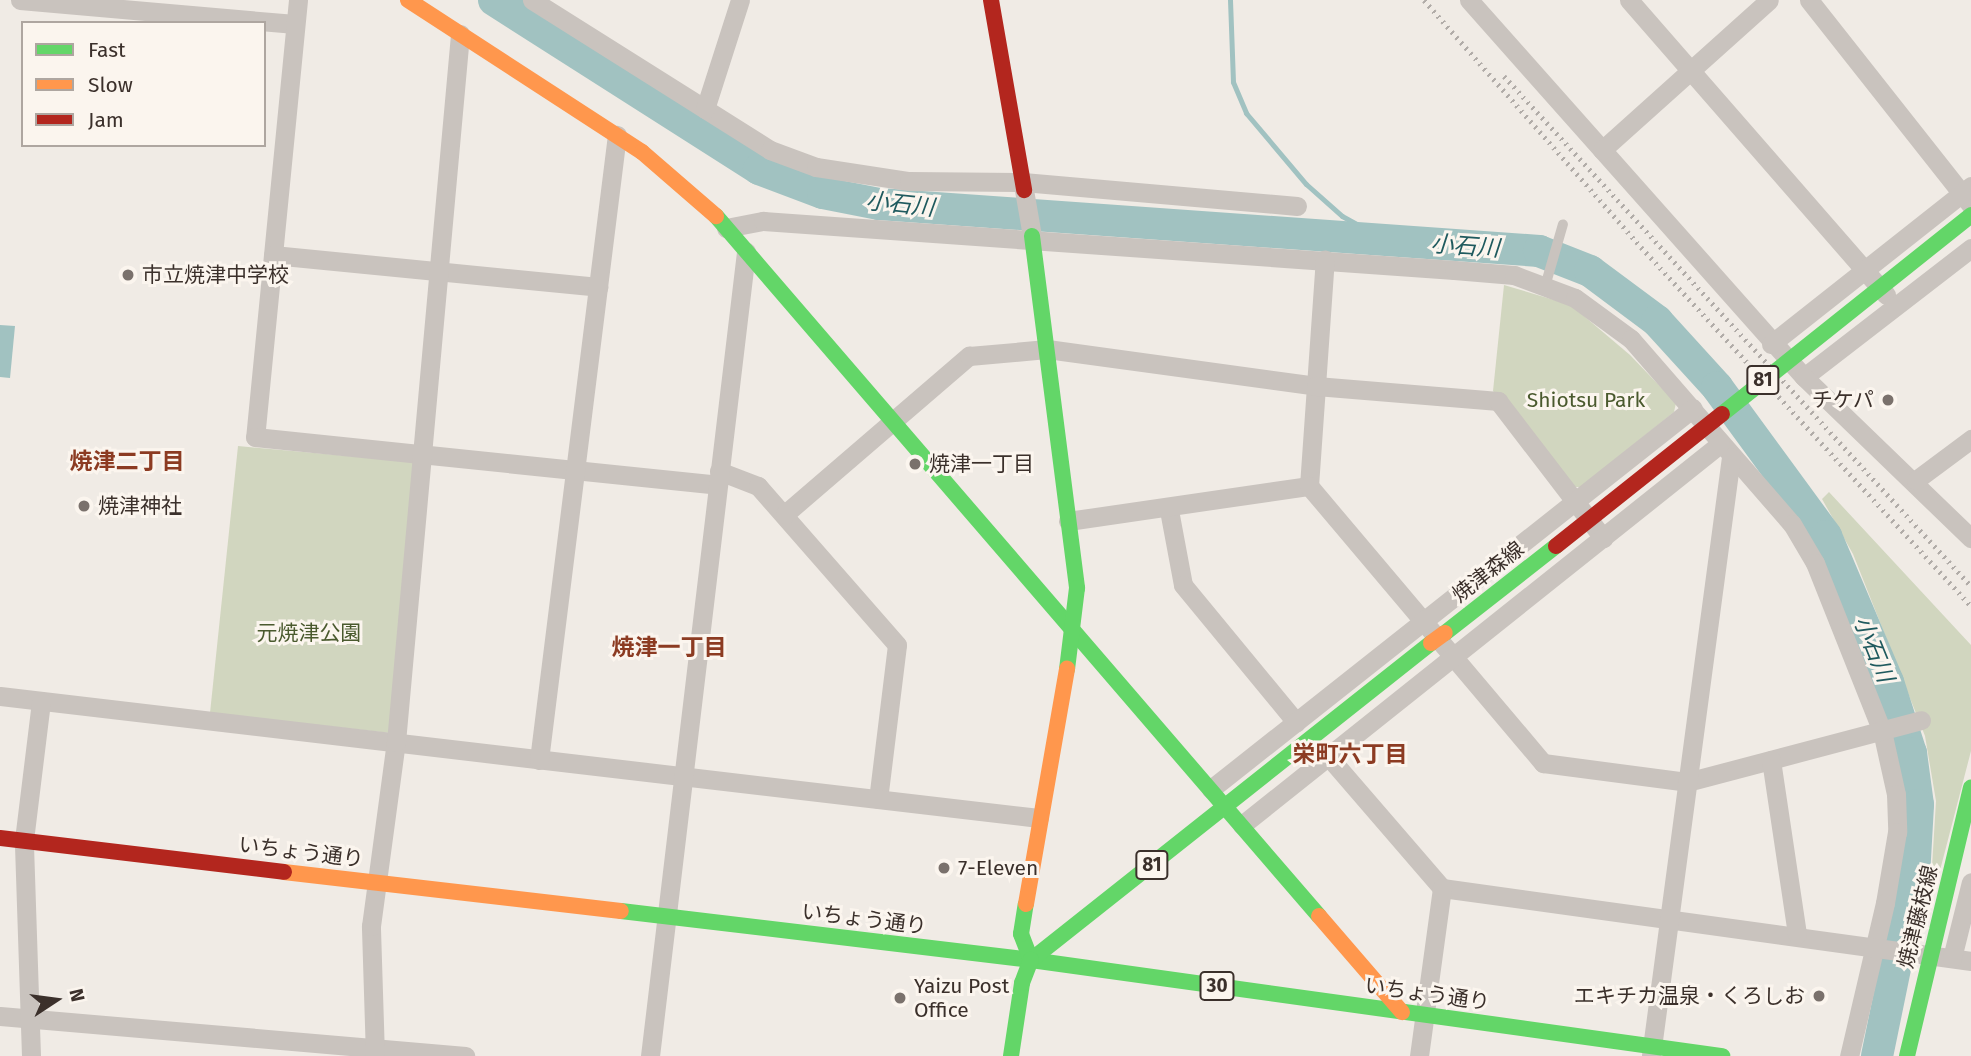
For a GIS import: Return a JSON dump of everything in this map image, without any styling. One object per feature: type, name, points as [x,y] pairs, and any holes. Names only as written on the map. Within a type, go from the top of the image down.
[{"type":"street","points":[[20,0],[173,7],[295,24]]},
{"type":"street","points":[[298,0],[255,437],[574,471],[719,478],[758,486],[897,645],[878,799]]},
{"type":"street","points":[[408,0],[617,135],[667,171],[726,228],[1402,1012]]},
{"type":"street","points":[[532,0],[771,150],[816,167],[909,181],[1024,186],[1297,206]]},
{"type":"street","points":[[705,109],[740,0]]},
{"type":"street","points":[[990,0],[1032,240],[1077,588],[1074,630],[1039,818],[1021,934],[1031,960],[1022,983],[1011,1056]]},
{"type":"street","points":[[1469,0],[1771,344],[1916,480],[1971,538]]},
{"type":"street","points":[[1629,0],[1691,67],[1895,306]]},
{"type":"street","points":[[1602,150],[1691,67],[1769,0]]},
{"type":"street","points":[[1771,344],[1864,270],[1968,194],[1809,0]]},
{"type":"street","points":[[374,1052],[371,926],[396,741],[424,455],[460,34]]},
{"type":"street","points":[[539,760],[617,135]]},
{"type":"street","name":"焼津森線","points":[[1031,960],[1971,215]]},
{"type":"street","points":[[726,228],[763,221],[1325,260],[1547,279],[1631,339],[1693,408],[1726,450],[1775,502],[1815,563],[1885,730],[1896,793],[1897,832],[1877,946],[1849,1056]]},
{"type":"street","points":[[1804,377],[1971,248]]},
{"type":"street","points":[[650,1056],[746,252]]},
{"type":"street","points":[[273,254],[440,273],[598,286]]},
{"type":"street","points":[[1325,260],[1310,486],[1543,763],[1687,782],[1921,720]]},
{"type":"street","points":[[785,514],[969,356],[1047,349],[1316,386],[1498,401],[1603,538]]},
{"type":"street","points":[[1211,789],[1693,408]]},
{"type":"street","points":[[1916,480],[1971,439]]},
{"type":"street","points":[[1242,825],[1603,538],[1726,450]]},
{"type":"street","points":[[1651,1051],[1687,782],[1726,450]]},
{"type":"street","points":[[1068,521],[1169,510],[1310,486]]},
{"type":"street","points":[[1169,510],[1183,585],[1296,722]]},
{"type":"street","points":[[0,696],[1039,818]]},
{"type":"street","points":[[31,1056],[24,840],[41,701]]},
{"type":"street","points":[[1328,756],[1442,888],[1797,934],[1962,959],[1971,882]]},
{"type":"street","points":[[1771,760],[1797,934]]},
{"type":"street","name":"焼津藤枝線","points":[[1907,1056],[1925,954],[1971,788]]},
{"type":"street","name":"いちょう通り","points":[[0,838],[1031,960],[1424,1015],[1651,1051],[1722,1056]]},
{"type":"street","points":[[1419,1056],[1442,888]]},
{"type":"street","points":[[0,1016],[374,1052],[465,1056]]},
{"type":"lane","points":[[1547,279],[1562,227]]},
{"type":"green space","name":"Shiotsu Park","points":[[1504,285],[1571,305],[1630,355],[1676,403],[1674,412],[1581,487],[1573,487],[1493,391]]},
{"type":"green space","name":"元焼津公園","points":[[238,446],[414,462],[390,733],[210,713]]},
{"type":"green space","points":[[1829,492],[1971,645],[1971,751],[1937,882],[1931,883],[1936,801],[1925,736],[1853,554],[1822,499]]},
{"type":"water","points":[[0,325],[15,326],[10,378],[0,377]]},
{"type":"waterway","name":"小石川","points":[[494,0],[759,169],[823,193],[879,204],[1539,251],[1590,271],[1657,321],[1717,387],[1826,536],[1888,682],[1911,753],[1918,805],[1914,876],[1877,1056]]},
{"type":"waterway","points":[[1230,0],[1233,82],[1246,113],[1306,184],[1342,216],[1380,237]]},
{"type":"railway","points":[[1424,0],[1641,247],[1971,606]]},
{"type":"railway","points":[[1504,76],[1971,586]]},
{"type":"traffic: fast","points":[[1722,414],[1971,215]]},
{"type":"traffic: fast","points":[[716,216],[1319,916]]},
{"type":"traffic: fast","points":[[1032,236],[1077,588],[1067,669]]},
{"type":"traffic: fast","points":[[1445,633],[1556,546]]},
{"type":"traffic: fast","points":[[1031,960],[1431,643]]},
{"type":"traffic: fast","points":[[1907,1056],[1971,788]]},
{"type":"traffic: fast","points":[[621,911],[1031,960],[1021,934],[1026,904]]},
{"type":"traffic: fast","points":[[1031,960],[1722,1056]]},
{"type":"traffic: fast","points":[[1011,1056],[1022,983],[1031,960]]},
{"type":"traffic: slow","points":[[408,0],[642,152],[716,216]]},
{"type":"traffic: slow","points":[[1431,643],[1445,633]]},
{"type":"traffic: slow","points":[[1026,904],[1067,669]]},
{"type":"traffic: slow","points":[[284,872],[621,911]]},
{"type":"traffic: slow","points":[[1319,916],[1402,1012]]},
{"type":"traffic: jam","points":[[991,0],[1024,190]]},
{"type":"traffic: jam","points":[[1556,546],[1722,414]]},
{"type":"traffic: jam","points":[[0,838],[284,872]]},
{"type":"place","name":"市立焼津中学校","points":[[128,275]]},
{"type":"place","name":"チケパ","points":[[1888,400]]},
{"type":"place","name":"焼津一丁目","points":[[915,464]]},
{"type":"place","name":"焼津神社","points":[[84,506]]},
{"type":"place","name":"7-Eleven","points":[[944,868]]},
{"type":"place","name":"エキチカ温泉・くろしお","points":[[1819,996]]},
{"type":"place","name":"Yaizu Post Office","points":[[900,998]]},
{"type":"district","name":"焼津二丁目","points":[[127,461]]},
{"type":"district","name":"焼津一丁目","points":[[669,647]]},
{"type":"district","name":"栄町六丁目","points":[[1350,754]]}]
